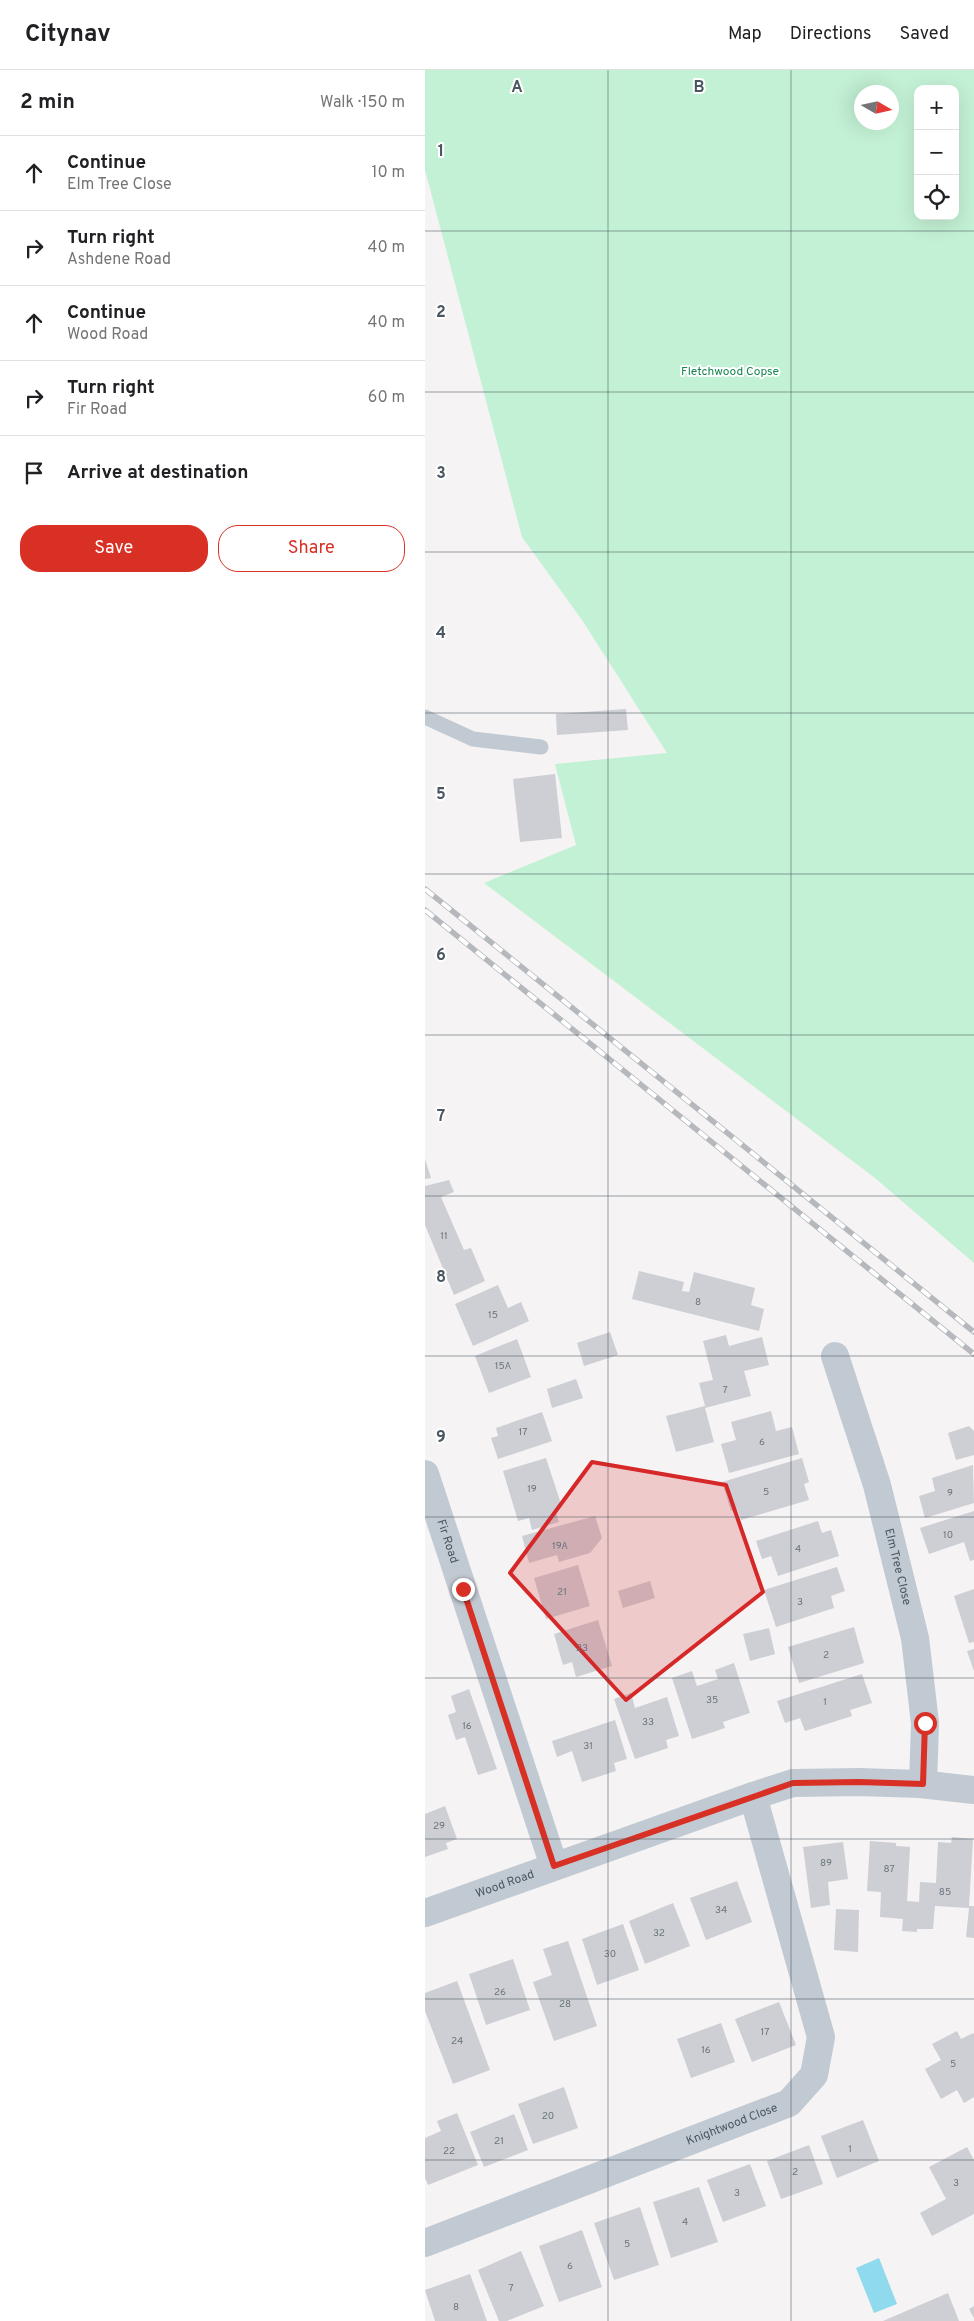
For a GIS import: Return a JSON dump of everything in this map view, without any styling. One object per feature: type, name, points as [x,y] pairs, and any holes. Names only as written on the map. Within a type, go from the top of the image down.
[{"type":"street","name":"Elm Tree Close","points":[[835,1356],[877,1485],[915,1638],[925,1723],[923,1784]]},
{"type":"street","name":"Fir Road","points":[[425,1474],[554,1866]]},
{"type":"street","name":"Wood Road","points":[[425,1912],[793,1783],[859,1782],[923,1784],[974,1790]]},
{"type":"street","name":"Knightwood Close","points":[[425,2243],[789,2103],[814,2075],[821,2037],[753,1796]]},
{"type":"lane","points":[[425,717],[473,739],[541,747]]},
{"type":"highlighted area","points":[[592,1462],[726,1485],[763,1592],[626,1700],[510,1573]]},
{"type":"green space","name":"Fletchwood Copse","points":[[425,70],[974,70],[974,1263],[875,1178],[484,883],[576,845],[555,764],[667,753],[582,620],[522,537],[425,170]]},
{"type":"water","points":[[879,2258],[897,2304],[874,2313],[856,2268]]},
{"type":"building","points":[[626,709],[628,730],[557,735],[556,714]]},
{"type":"building","points":[[555,774],[562,838],[520,842],[513,779]]},
{"type":"building","points":[[425,1159],[431,1178],[425,1179]]},
{"type":"building","points":[[449,1180],[454,1192],[441,1197],[464,1250],[471,1248],[485,1281],[454,1295],[425,1225],[425,1186]]},
{"type":"building","points":[[639,1271],[684,1282],[682,1291],[689,1292],[694,1272],[755,1288],[751,1305],[764,1309],[759,1331],[632,1299]]},
{"type":"building","points":[[498,1285],[508,1308],[521,1302],[529,1321],[473,1346],[455,1304]]},
{"type":"building","points":[[610,1332],[618,1355],[584,1366],[577,1343]]},
{"type":"building","points":[[726,1335],[729,1346],[762,1337],[769,1365],[744,1371],[751,1396],[705,1408],[714,1442],[676,1452],[666,1416],[705,1406],[699,1383],[713,1380],[703,1341]]},
{"type":"building","points":[[517,1339],[531,1377],[489,1393],[475,1356]]},
{"type":"building","points":[[576,1379],[583,1398],[552,1408],[547,1389]]},
{"type":"building","points":[[771,1411],[776,1431],[792,1427],[799,1454],[729,1473],[721,1444],[736,1440],[731,1422]]},
{"type":"building","points":[[542,1412],[552,1441],[498,1459],[491,1438],[498,1436],[496,1428]]},
{"type":"building","points":[[969,1426],[974,1431],[974,1455],[956,1460],[948,1433]]},
{"type":"building","points":[[546,1458],[562,1507],[555,1509],[559,1522],[532,1530],[529,1518],[518,1521],[503,1471]]},
{"type":"building","points":[[802,1458],[809,1482],[804,1484],[809,1500],[741,1520],[737,1509],[731,1511],[722,1482]]},
{"type":"building","points":[[973,1465],[974,1503],[925,1518],[919,1496],[935,1491],[932,1478]]},
{"type":"building","points":[[974,1511],[974,1560],[970,1561],[964,1542],[929,1554],[920,1528]]},
{"type":"building","points":[[595,1516],[602,1538],[590,1553],[559,1562],[557,1555],[529,1563],[522,1536]]},
{"type":"building","points":[[818,1521],[822,1533],[831,1530],[839,1556],[778,1576],[771,1556],[762,1559],[756,1541]]},
{"type":"building","points":[[578,1565],[590,1606],[546,1619],[534,1578]]},
{"type":"building","points":[[837,1567],[845,1591],[831,1596],[834,1608],[776,1627],[764,1590]]},
{"type":"building","points":[[650,1581],[655,1598],[623,1608],[618,1591]]},
{"type":"building","points":[[974,1589],[974,1642],[969,1643],[954,1596]]},
{"type":"building","points":[[598,1620],[612,1666],[576,1677],[572,1662],[563,1665],[554,1634]]},
{"type":"building","points":[[854,1627],[864,1663],[799,1683],[788,1647]]},
{"type":"building","points":[[769,1628],[775,1654],[750,1661],[743,1634]]},
{"type":"building","points":[[974,1649],[974,1671],[967,1651]]},
{"type":"building","points":[[734,1663],[750,1713],[723,1722],[725,1728],[692,1739],[672,1678],[692,1671],[697,1686],[718,1679],[715,1670]]},
{"type":"building","points":[[862,1674],[872,1703],[850,1710],[852,1716],[805,1731],[800,1718],[785,1723],[777,1701]]},
{"type":"building","points":[[469,1689],[497,1769],[478,1775],[465,1737],[456,1740],[448,1715],[456,1712],[451,1696]]},
{"type":"building","points":[[631,1693],[635,1708],[667,1697],[679,1736],[666,1740],[668,1748],[635,1759],[614,1699]]},
{"type":"building","points":[[615,1720],[627,1759],[614,1763],[616,1771],[582,1782],[572,1751],[557,1757],[552,1741]]},
{"type":"building","points":[[445,1806],[457,1839],[446,1843],[448,1849],[425,1857],[425,1814]]},
{"type":"building","points":[[952,1837],[973,1839],[969,1906],[974,1906],[974,1938],[966,1937],[969,1908],[935,1906],[933,1929],[917,1929],[917,1932],[902,1931],[903,1919],[880,1917],[881,1892],[867,1891],[870,1841],[896,1843],[896,1846],[910,1847],[907,1901],[919,1902],[920,1882],[936,1883],[938,1842],[951,1843]]},
{"type":"building","points":[[843,1842],[848,1879],[828,1882],[830,1905],[811,1908],[803,1847]]},
{"type":"building","points":[[737,1881],[752,1922],[706,1940],[690,1898]]},
{"type":"building","points":[[673,1903],[690,1946],[645,1964],[629,1921]]},
{"type":"building","points":[[836,1909],[859,1910],[858,1952],[834,1950]]},
{"type":"building","points":[[623,1924],[639,1970],[597,1985],[582,1939]]},
{"type":"building","points":[[568,1941],[597,2026],[554,2041],[533,1982],[552,1975],[543,1949]]},
{"type":"building","points":[[513,1959],[530,2010],[486,2025],[469,1974]]},
{"type":"building","points":[[457,1981],[490,2070],[453,2084],[425,2011],[425,1993]]},
{"type":"building","points":[[779,2002],[796,2045],[752,2062],[735,2019]]},
{"type":"building","points":[[721,2023],[735,2062],[691,2078],[677,2039]]},
{"type":"building","points":[[957,2031],[961,2039],[974,2034],[974,2097],[964,2103],[957,2090],[941,2099],[925,2069],[941,2060],[932,2044]]},
{"type":"building","points":[[564,2087],[578,2128],[533,2144],[518,2104]]},
{"type":"building","points":[[457,2113],[478,2165],[428,2185],[425,2178],[425,2138],[441,2131],[437,2121]]},
{"type":"building","points":[[514,2114],[528,2150],[484,2167],[470,2132]]},
{"type":"building","points":[[863,2120],[879,2161],[837,2178],[821,2136]]},
{"type":"building","points":[[809,2145],[823,2184],[781,2199],[767,2161]]},
{"type":"building","points":[[967,2147],[974,2160],[974,2214],[932,2236],[920,2213],[946,2199],[929,2167]]},
{"type":"building","points":[[750,2164],[766,2206],[723,2222],[707,2180]]},
{"type":"building","points":[[699,2187],[718,2242],[671,2258],[653,2202]]},
{"type":"building","points":[[640,2207],[659,2265],[614,2280],[594,2223]]},
{"type":"building","points":[[582,2230],[602,2287],[559,2302],[539,2246]]},
{"type":"building","points":[[521,2251],[544,2306],[507,2321],[499,2321],[478,2270]]},
{"type":"building","points":[[470,2274],[487,2321],[435,2321],[425,2290]]},
{"type":"building","points":[[948,2293],[959,2321],[883,2321]]},
{"type":"building","points":[[974,2306],[974,2318],[969,2309]]},
{"type":"railway","points":[[425,889],[974,1332]]},
{"type":"railway","points":[[425,910],[974,1354]]},
{"type":"route","points":[[463,1589],[554,1866],[793,1783],[859,1782],[923,1784],[925,1723]]}]
